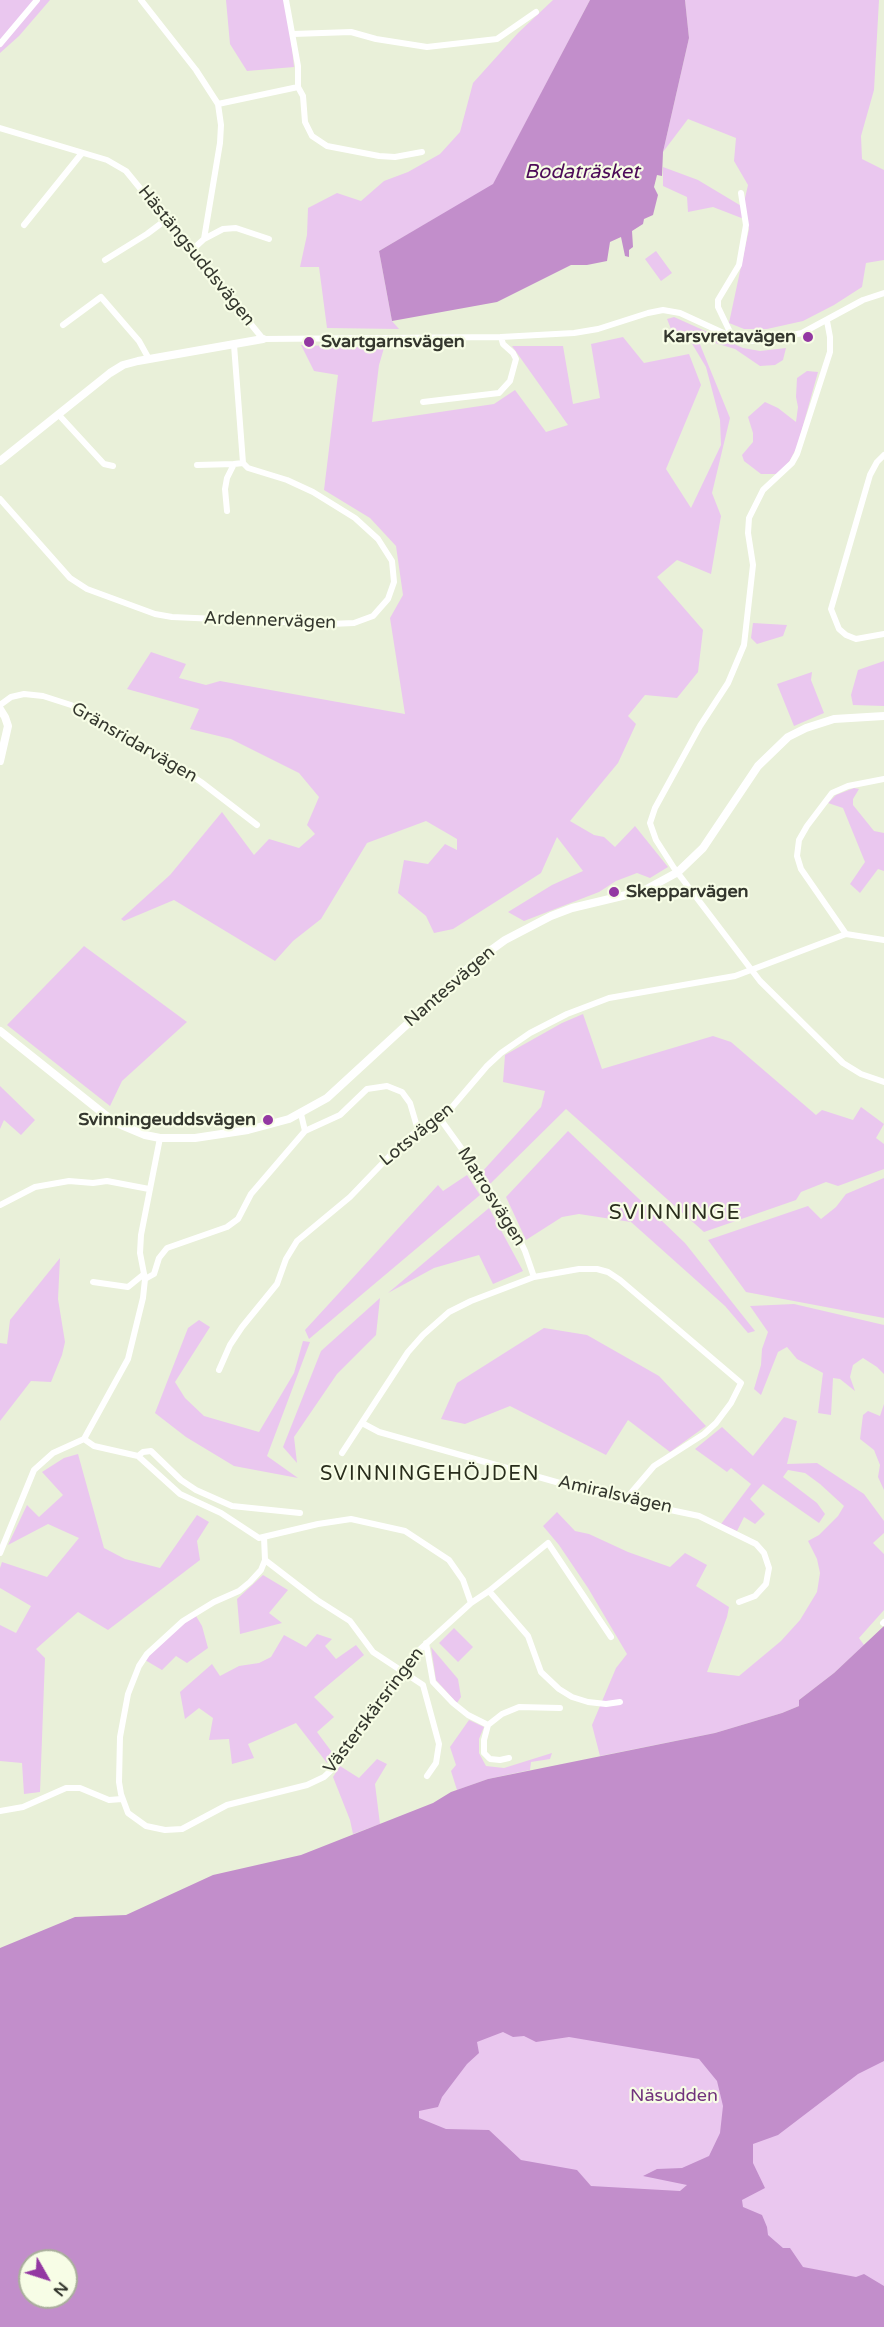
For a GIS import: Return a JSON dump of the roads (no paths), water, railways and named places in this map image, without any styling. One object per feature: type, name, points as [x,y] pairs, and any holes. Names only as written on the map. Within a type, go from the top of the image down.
[{"type":"street","points":[[0,44],[36,0]]},
{"type":"street","points":[[141,0],[196,70],[218,104],[221,124],[220,143],[204,239]]},
{"type":"street","points":[[286,0],[306,128],[323,145],[379,156],[395,157],[422,152]]},
{"type":"street","points":[[293,34],[351,32],[376,39],[427,47],[497,39],[536,12]]},
{"type":"street","points":[[218,104],[298,87]]},
{"type":"street","name":"Hästängsuddsvägen","points":[[0,128],[114,163],[126,171],[263,339],[501,337],[589,331],[663,310],[680,313],[730,336],[748,341],[773,340],[802,333],[863,300],[884,293]]},
{"type":"street","points":[[24,225],[82,153]]},
{"type":"street","points":[[730,336],[718,307],[718,300],[738,270],[740,261],[746,225],[741,193]]},
{"type":"street","points":[[105,260],[167,219]]},
{"type":"street","points":[[192,250],[204,239],[223,229],[236,228],[269,239]]},
{"type":"street","points":[[63,325],[101,297],[128,326],[145,349],[149,359]]},
{"type":"street","points":[[827,321],[831,352],[797,454],[792,463],[763,490],[749,518],[753,565],[744,645],[728,683],[700,726],[655,808],[650,823],[656,840],[751,971],[807,1030],[843,1063],[861,1074],[884,1082]]},
{"type":"street","points":[[423,402],[499,393],[510,381],[516,359],[513,353],[503,345],[501,337]]},
{"type":"street","points":[[0,461],[118,368],[149,359],[263,339]]},
{"type":"street","points":[[234,345],[243,463]]},
{"type":"street","points":[[58,414],[104,464],[112,466]]},
{"type":"street","points":[[884,455],[870,475],[831,609],[839,629],[846,635],[856,639],[884,634]]},
{"type":"street","name":"Ardennervägen","points":[[0,499],[70,578],[87,589],[155,614],[172,617],[330,624],[354,623],[378,612],[391,594],[395,575],[392,561],[378,539],[355,518],[313,492],[287,480],[248,468],[243,463],[197,465]]},
{"type":"street","points":[[227,511],[225,489],[234,464]]},
{"type":"street","name":"Gränsridarvägen","points":[[0,707],[11,697],[24,694],[43,696],[71,705],[100,724],[193,776],[257,825]]},
{"type":"street","points":[[0,707],[8,726],[0,761]]},
{"type":"street","name":"Nantesvägen","points":[[0,1031],[114,1122],[136,1132],[160,1138],[195,1138],[248,1130],[301,1114],[327,1098],[476,961],[505,940],[551,916],[572,908],[643,891],[678,872],[698,854],[758,766],[782,742],[806,728],[834,719],[884,716]]},
{"type":"street","points":[[884,778],[836,791],[811,819],[799,840],[797,856],[801,869],[846,934],[884,939]]},
{"type":"street","name":"Lotsvägen","points":[[219,1370],[242,1327],[277,1284],[286,1259],[297,1241],[341,1205],[394,1150],[418,1130],[441,1120],[501,1053],[530,1033],[567,1014],[609,998],[721,979],[751,971],[846,934]]},
{"type":"street","points":[[93,1282],[128,1287],[145,1276],[154,1274],[159,1258],[167,1248],[227,1227],[238,1219],[251,1194],[305,1131],[340,1115],[367,1089],[387,1086],[398,1089],[408,1098],[418,1130]]},
{"type":"street","points":[[301,1114],[305,1131]]},
{"type":"street","name":"Matrosvägen","points":[[441,1120],[477,1170],[514,1228],[534,1277]]},
{"type":"street","points":[[0,1553],[26,1486],[37,1466],[53,1453],[84,1439],[128,1359],[143,1298],[145,1276],[140,1245],[160,1138]]},
{"type":"street","points":[[0,1205],[35,1187],[69,1181],[93,1183],[107,1181],[149,1190]]},
{"type":"street","points":[[342,1453],[402,1361],[449,1312],[534,1277],[579,1269],[597,1269],[608,1272],[741,1383],[731,1403],[716,1423],[704,1434],[654,1466],[625,1500]]},
{"type":"street","name":"Amiralsvägen","points":[[362,1423],[380,1432],[625,1500],[699,1516],[759,1546],[768,1563],[767,1582],[759,1593],[739,1602]]},
{"type":"street","points":[[84,1439],[94,1446],[138,1456],[180,1494],[221,1513],[259,1538],[343,1519],[368,1521],[405,1531],[449,1560],[463,1580],[471,1603]]},
{"type":"street","points":[[138,1456],[143,1452],[151,1451],[181,1480],[196,1490],[232,1506],[300,1513]]},
{"type":"street","points":[[0,1811],[23,1807],[54,1792],[70,1788],[80,1788],[109,1800],[122,1799],[119,1782],[120,1737],[128,1694],[142,1660],[154,1646],[183,1621],[242,1588],[261,1570],[265,1560],[264,1538]]},
{"type":"street","name":"Västerskärsringen","points":[[122,1799],[129,1813],[142,1825],[155,1829],[178,1830],[190,1827],[227,1805],[318,1781],[335,1768],[370,1714],[394,1688],[416,1653],[471,1603],[548,1542],[612,1637]]},
{"type":"street","points":[[265,1560],[317,1600],[350,1621],[373,1652],[423,1685],[439,1744],[436,1763],[428,1776]]},
{"type":"street","points":[[489,1591],[528,1636],[541,1672],[559,1689],[572,1697],[588,1702],[606,1704],[620,1702]]},
{"type":"street","points":[[426,1643],[433,1682],[468,1715],[488,1725]]},
{"type":"street","points":[[509,1758],[490,1759],[484,1753],[484,1740],[488,1725],[502,1714],[519,1707],[560,1708]]},
{"type":"water","name":"Bodaträsket","points":[[590,0],[685,0],[689,38],[663,152],[662,176],[657,175],[654,187],[658,195],[653,215],[644,219],[643,224],[632,231],[633,247],[629,250],[629,257],[625,256],[621,237],[610,242],[607,261],[571,265],[497,302],[392,321],[379,251],[493,184]]},
{"type":"water","points":[[884,1626],[884,2061],[858,2074],[778,2135],[753,2144],[753,2163],[765,2188],[742,2200],[743,2207],[762,2215],[768,2235],[783,2248],[790,2248],[803,2267],[856,2277],[864,2274],[884,2286],[884,2327],[0,2327],[0,1948],[75,1917],[126,1915],[213,1875],[301,1855],[433,1803],[451,1792],[488,1779],[715,1733],[782,1713],[799,1706],[799,1700],[834,1673]],"holes":[[[503,2032],[513,2037],[524,2036],[536,2042],[569,2037],[699,2059],[717,2081],[723,2106],[720,2133],[709,2156],[682,2168],[657,2169],[643,2176],[687,2185],[680,2191],[591,2186],[577,2170],[521,2160],[489,2130],[446,2129],[419,2118],[419,2111],[438,2107],[442,2097],[467,2064],[479,2053],[477,2042]]]},
{"type":"place","name":"Karsvretavägen","points":[[808,337]]},
{"type":"place","name":"Svartgarnsvägen","points":[[309,342]]},
{"type":"place","name":"Skepparvägen","points":[[614,892]]},
{"type":"place","name":"Svinningeuddsvägen","points":[[268,1120]]},
{"type":"district","name":"SVINNINGE","points":[[675,1213]]},
{"type":"district","name":"SVINNINGEHÖJDEN","points":[[430,1475]]},
{"type":"park label","name":"Näsudden","points":[[674,2096]]}]
